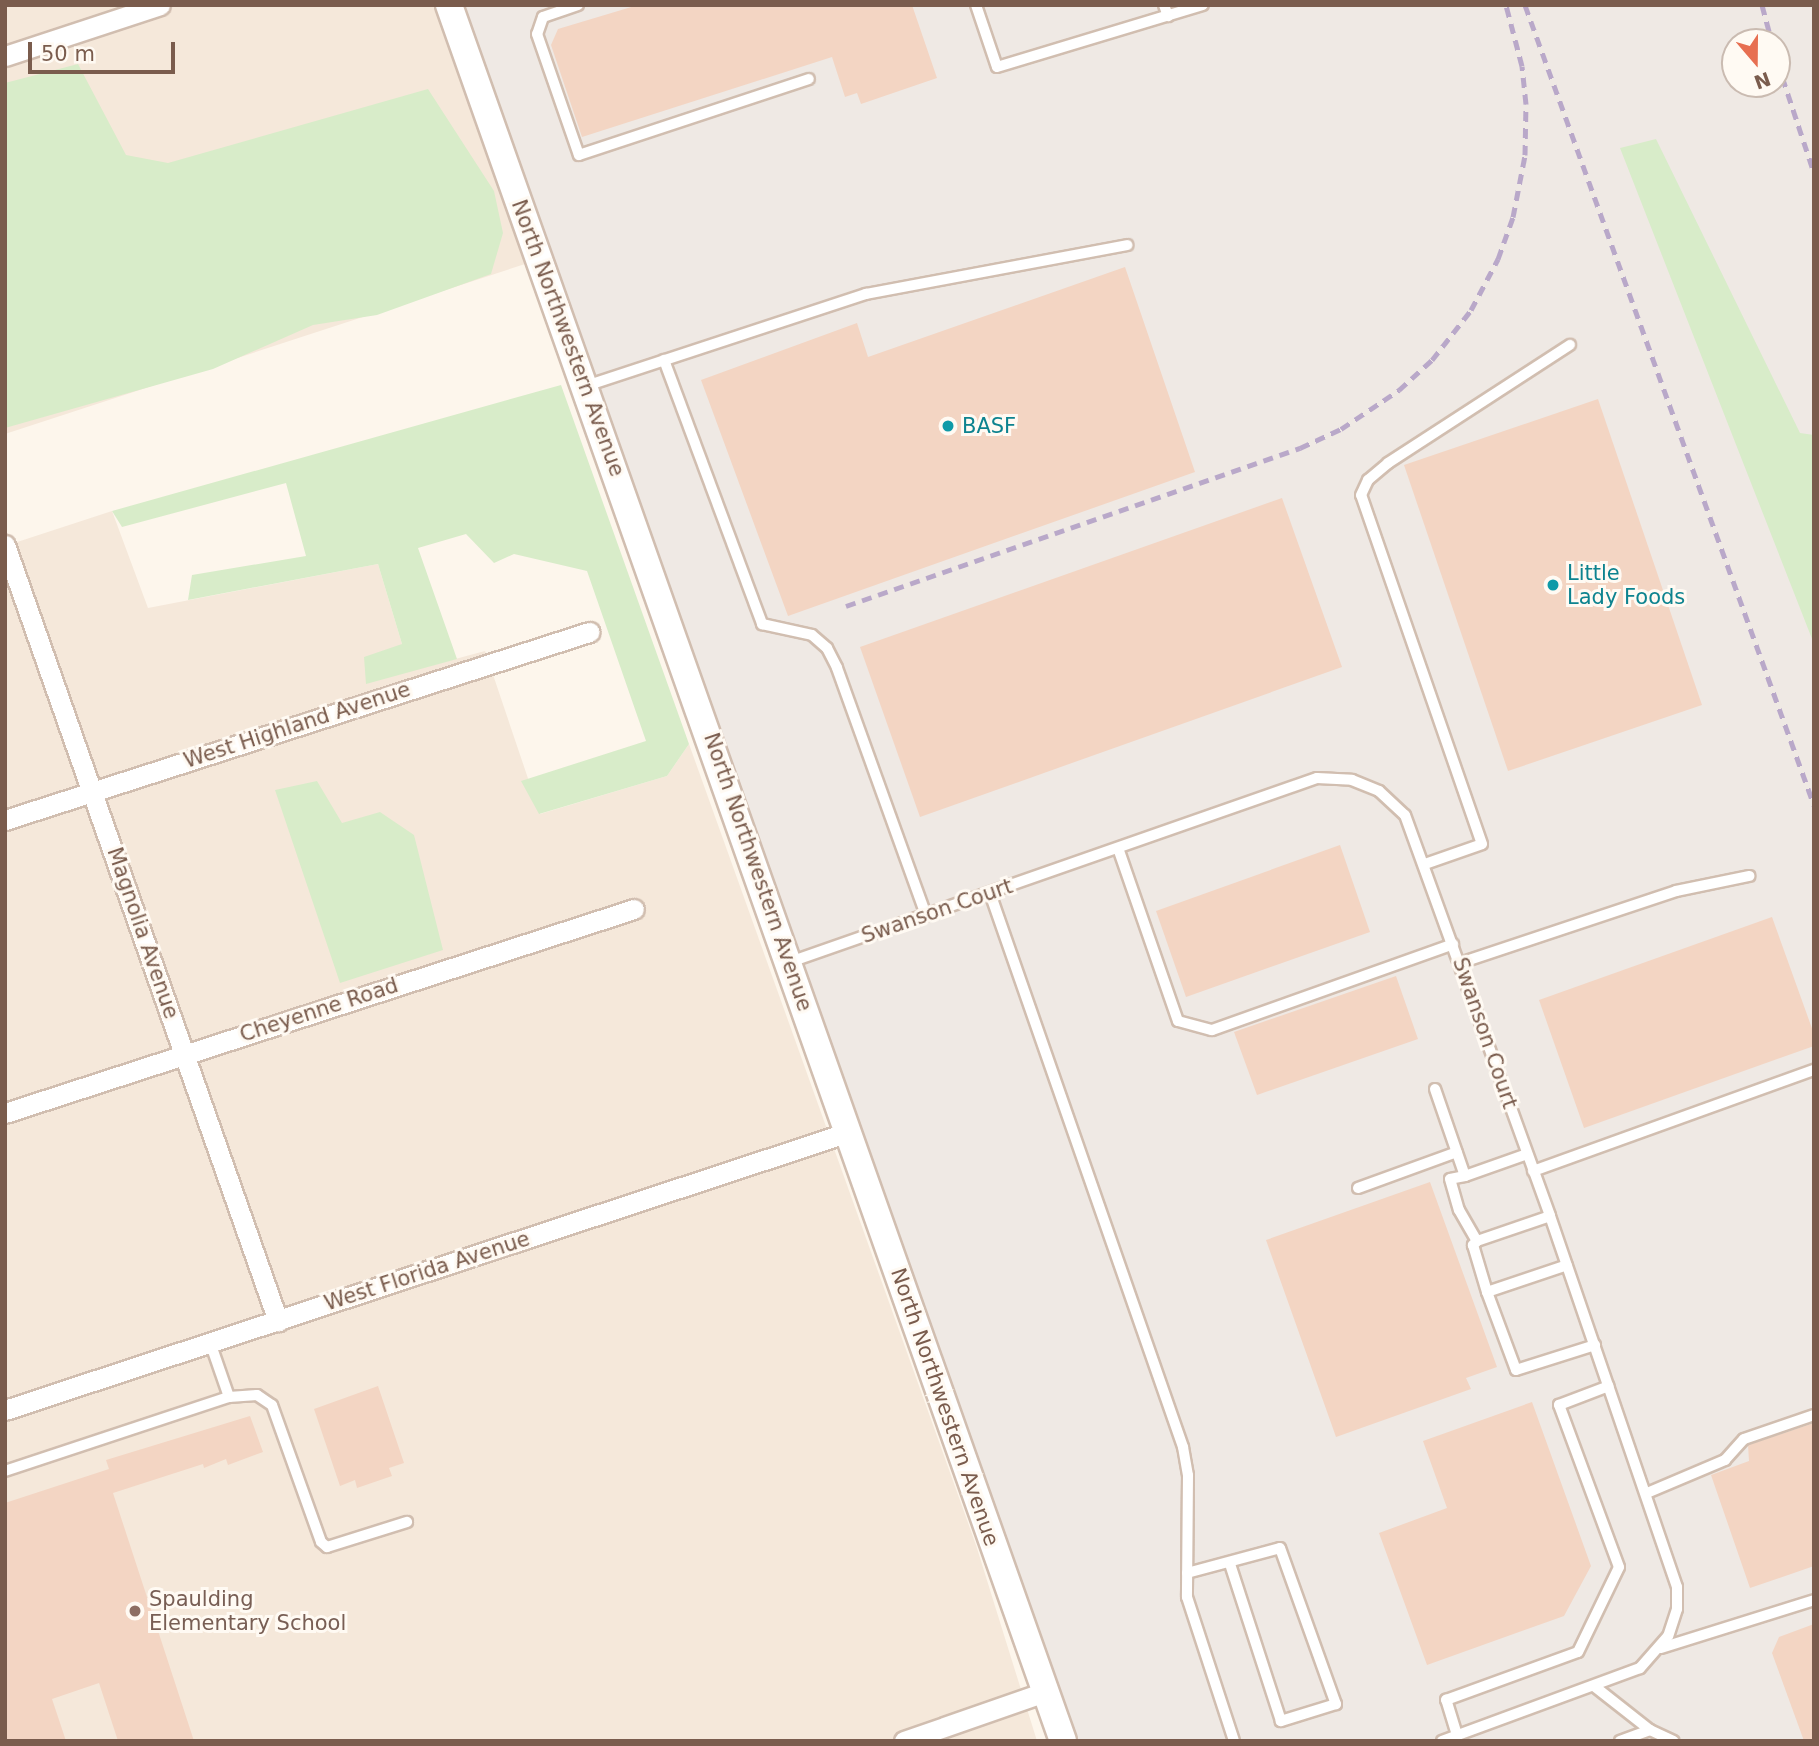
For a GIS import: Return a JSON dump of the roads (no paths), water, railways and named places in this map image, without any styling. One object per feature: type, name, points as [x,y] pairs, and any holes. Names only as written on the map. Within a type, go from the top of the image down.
[{"type":"street","points":[[5,56],[160,5]]},
{"type":"street","name":"North Northwestern Avenue","points":[[449,5],[790,962],[1063,1741]]},
{"type":"street","name":"Magnolia Avenue","points":[[5,545],[278,1321]]},
{"type":"street","name":"West Highland Avenue","points":[[5,820],[589,632]]},
{"type":"street","name":"Cheyenne Road","points":[[5,1113],[634,909]]},
{"type":"street","name":"West Florida Avenue","points":[[5,1410],[849,1132]]},
{"type":"street","points":[[904,1741],[1045,1692]]},
{"type":"lane","points":[[578,5],[543,17],[537,34],[579,155],[809,79]]},
{"type":"lane","points":[[975,5],[997,67],[1166,10],[1203,5]]},
{"type":"lane","points":[[585,386],[866,294],[1127,245]]},
{"type":"lane","points":[[1425,864],[1482,844],[1361,495],[1368,480],[1388,463],[1570,345]]},
{"type":"lane","points":[[664,360],[762,624],[812,635],[827,648],[926,915]]},
{"type":"lane","name":"Swanson Court","points":[[790,962],[1118,848],[1289,785],[1331,776],[1352,780],[1390,799],[1412,828],[1647,1493],[1677,1587],[1677,1609],[1661,1648],[1640,1668],[1442,1741]]},
{"type":"lane","points":[[1118,848],[1178,1021],[1212,1030],[1453,944]]},
{"type":"lane","points":[[1460,963],[1676,891],[1749,876]]},
{"type":"lane","points":[[990,893],[1182,1447],[1188,1475],[1187,1573],[1193,1619],[1234,1741]]},
{"type":"lane","points":[[1533,1171],[1814,1070]]},
{"type":"lane","points":[[1435,1089],[1465,1176]]},
{"type":"lane","points":[[1357,1188],[1457,1152]]},
{"type":"lane","points":[[1477,1241],[1459,1210],[1450,1179],[1527,1154]]},
{"type":"lane","points":[[1550,1216],[1477,1241],[1473,1245],[1488,1292],[1516,1370],[1595,1345]]},
{"type":"lane","points":[[1488,1292],[1567,1265]]},
{"type":"lane","points":[[211,1342],[229,1397]]},
{"type":"lane","points":[[1457,1735],[1446,1700],[1578,1652],[1619,1567],[1559,1405],[1609,1385]]},
{"type":"lane","points":[[5,1471],[229,1397],[257,1395],[272,1405],[321,1542],[327,1548],[407,1522]]},
{"type":"lane","points":[[1647,1493],[1725,1460],[1744,1439],[1814,1415]]},
{"type":"lane","points":[[1187,1573],[1230,1564],[1280,1548],[1336,1704],[1281,1721],[1230,1564]]},
{"type":"lane","points":[[1661,1648],[1814,1600]]},
{"type":"lane","points":[[1594,1686],[1650,1730],[1674,1741]]},
{"type":"lane","points":[[1620,1741],[1650,1730]]},
{"type":"railway","points":[[846,606],[1300,448],[1341,429],[1399,390],[1432,360],[1471,310],[1498,259],[1513,217],[1525,155],[1526,104],[1522,66],[1506,5]]},
{"type":"railway","points":[[1525,5],[1814,805]]},
{"type":"railway","points":[[1762,5],[1768,28]]},
{"type":"railway","points":[[1789,98],[1814,173]]},
{"type":"place","name":"BASF","points":[[948,426]]},
{"type":"place","name":"Little Lady Foods","points":[[1553,585]]},
{"type":"place","name":"Spaulding Elementary School","points":[[135,1611]]}]
